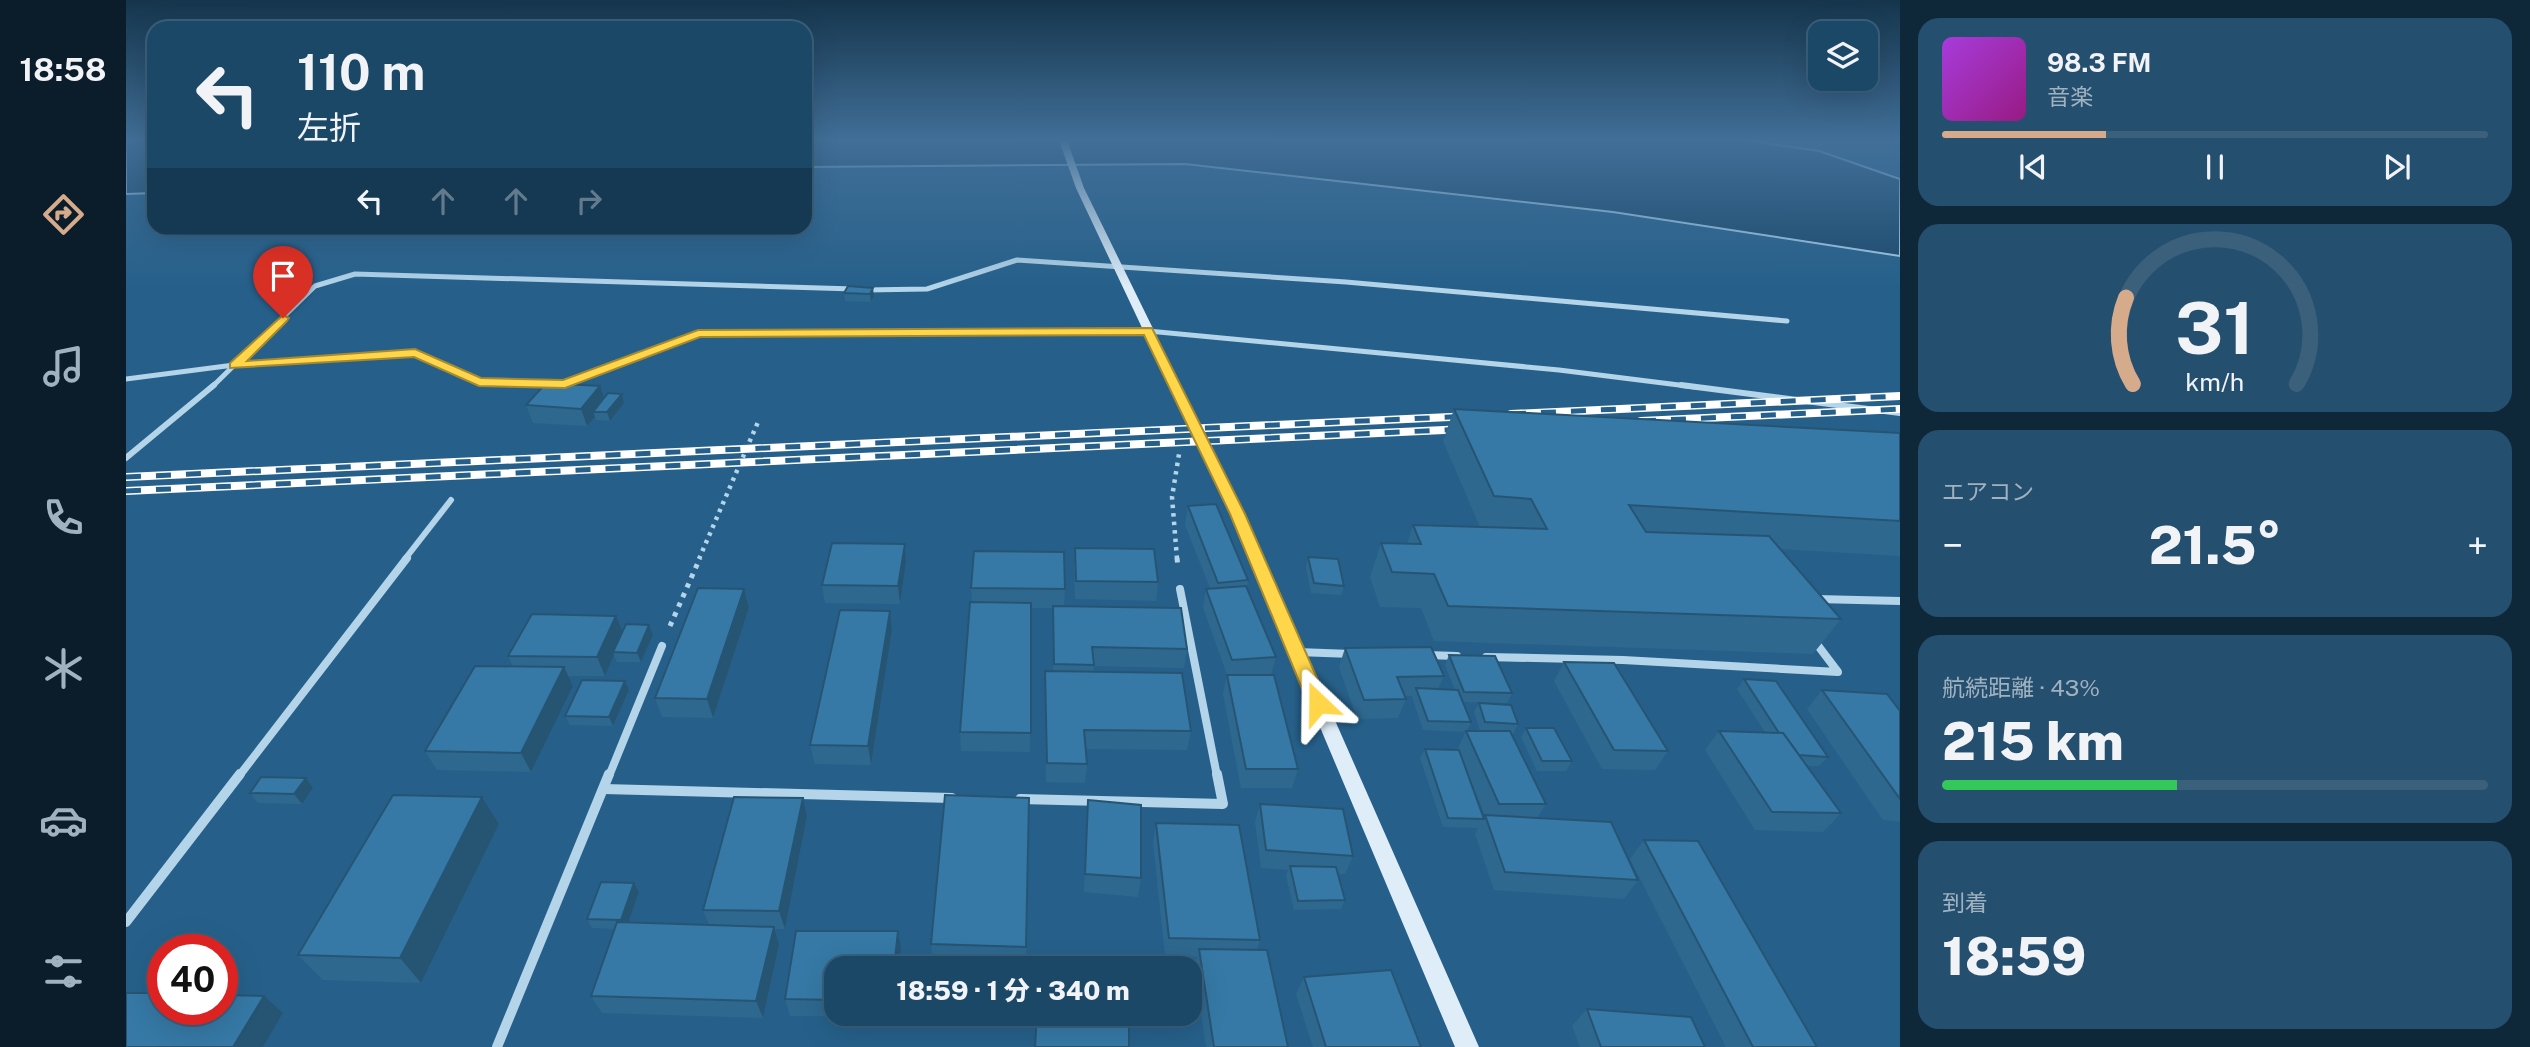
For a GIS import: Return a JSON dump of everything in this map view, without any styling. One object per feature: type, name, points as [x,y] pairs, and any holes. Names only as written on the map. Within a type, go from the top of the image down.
[{"type":"street","points":[[1081,189],[1237,514],[1467,1047]]},
{"type":"street","points":[[126,458],[197,402],[315,286],[355,274],[908,291],[947,283],[988,267],[1017,260],[1117,265],[1787,321]]},
{"type":"street","points":[[126,379],[234,365],[415,353],[479,382],[565,384],[698,333],[1148,331],[1559,370],[1900,413]]},
{"type":"street","points":[[126,922],[451,500]]},
{"type":"street","points":[[1003,799],[1223,804],[1180,589]]},
{"type":"street","points":[[1808,599],[1900,601]]},
{"type":"street","points":[[1419,655],[1623,660],[1838,672],[1806,630]]},
{"type":"street","points":[[497,1047],[662,646]]},
{"type":"street","points":[[1296,652],[1364,654]]},
{"type":"street","points":[[604,789],[961,798]]},
{"type":"path","points":[[662,646],[758,422]]},
{"type":"path","points":[[1179,452],[1172,497],[1180,589]]},
{"type":"water","points":[[126,189],[147,189],[147,193],[126,194]]},
{"type":"water","points":[[1407,189],[1900,189],[1900,256],[1613,212]]},
{"type":"building","points":[[848,286],[873,288],[870,294],[844,293]]},
{"type":"building","points":[[546,383],[600,386],[581,409],[526,405]]},
{"type":"building","points":[[608,393],[622,394],[607,412],[593,412]]},
{"type":"building","points":[[1454,409],[1900,433],[1900,521],[1629,505],[1646,532],[1769,536],[1841,619],[1448,606],[1434,574],[1392,572],[1381,543],[1421,544],[1413,525],[1547,529],[1531,499],[1494,496]]},
{"type":"building","points":[[1216,504],[1248,580],[1218,583],[1188,506]]},
{"type":"building","points":[[832,543],[905,544],[898,586],[822,585]]},
{"type":"building","points":[[1075,548],[1154,549],[1158,582],[1076,581]]},
{"type":"building","points":[[974,551],[1064,552],[1065,589],[971,588]]},
{"type":"building","points":[[1308,557],[1338,559],[1344,586],[1314,583]]},
{"type":"building","points":[[1246,586],[1276,657],[1232,660],[1206,589]]},
{"type":"building","points":[[698,588],[744,589],[707,699],[655,698]]},
{"type":"building","points":[[970,602],[1031,603],[1031,733],[960,732]]},
{"type":"building","points":[[1053,606],[1181,608],[1187,649],[1092,647],[1094,665],[1054,664]]},
{"type":"building","points":[[840,610],[890,611],[868,746],[810,745]]},
{"type":"building","points":[[532,614],[616,616],[597,657],[508,656]]},
{"type":"building","points":[[626,624],[649,625],[637,653],[613,652]]},
{"type":"building","points":[[1431,647],[1444,676],[1397,677],[1406,699],[1364,700],[1345,648]]},
{"type":"building","points":[[1449,655],[1495,656],[1512,693],[1464,692]]},
{"type":"building","points":[[1564,662],[1614,663],[1668,751],[1614,750]]},
{"type":"building","points":[[475,666],[564,667],[521,753],[425,751]]},
{"type":"building","points":[[1045,671],[1182,673],[1191,731],[1084,730],[1087,764],[1047,763]]},
{"type":"building","points":[[1227,675],[1274,675],[1298,769],[1246,769]]},
{"type":"building","points":[[1744,679],[1776,681],[1828,757],[1799,755],[1783,733],[1779,733]]},
{"type":"building","points":[[582,680],[625,681],[609,717],[565,716]]},
{"type":"building","points":[[1416,688],[1458,690],[1471,722],[1428,721]]},
{"type":"building","points":[[1822,690],[1887,694],[1900,711],[1900,799]]},
{"type":"building","points":[[1479,703],[1511,705],[1518,724],[1485,722]]},
{"type":"building","points":[[1526,728],[1554,728],[1572,761],[1542,761]]},
{"type":"building","points":[[1466,731],[1510,731],[1546,804],[1499,804]]},
{"type":"building","points":[[1719,731],[1783,733],[1841,813],[1772,812]]},
{"type":"building","points":[[1425,749],[1459,750],[1484,819],[1448,818]]},
{"type":"building","points":[[261,777],[306,778],[294,794],[250,793]]},
{"type":"building","points":[[393,795],[482,797],[400,958],[298,955]]},
{"type":"building","points":[[945,795],[1029,798],[1026,947],[931,944]]},
{"type":"building","points":[[734,797],[803,798],[779,911],[703,910]]},
{"type":"building","points":[[1088,800],[1141,805],[1141,878],[1085,874]]},
{"type":"building","points":[[1260,804],[1343,809],[1353,856],[1266,850]]},
{"type":"building","points":[[1485,815],[1611,822],[1638,880],[1505,872]]},
{"type":"building","points":[[1156,823],[1239,825],[1260,940],[1169,938]]},
{"type":"building","points":[[1644,840],[1698,841],[1817,1047],[1753,1047]]},
{"type":"building","points":[[1290,866],[1336,867],[1345,900],[1298,901]]},
{"type":"building","points":[[601,882],[634,883],[621,920],[587,919]]},
{"type":"building","points":[[617,922],[774,927],[756,1001],[591,996]]},
{"type":"building","points":[[796,931],[898,931],[895,956],[824,956],[824,1000],[785,999]]},
{"type":"building","points":[[1199,949],[1267,950],[1288,1047],[1214,1047]]},
{"type":"building","points":[[1391,970],[1421,1047],[1326,1047],[1304,977]]},
{"type":"building","points":[[126,993],[147,993],[147,1025],[238,1025],[238,995],[264,996],[233,1047],[126,1047]]},
{"type":"building","points":[[1587,1009],[1691,1017],[1705,1047],[1601,1047]]},
{"type":"building","points":[[1036,1026],[1129,1026],[1129,1047],[1035,1047]]},
{"type":"railway","points":[[1511,414],[1900,396]]},
{"type":"railway","points":[[1641,421],[1900,409]]},
{"type":"railway","points":[[126,477],[1472,416]]},
{"type":"railway","points":[[126,491],[1466,429]]},
{"type":"route","points":[[283,318],[234,365],[415,353],[479,382],[565,384],[698,333],[1148,331],[1237,514],[1318,703]]}]
